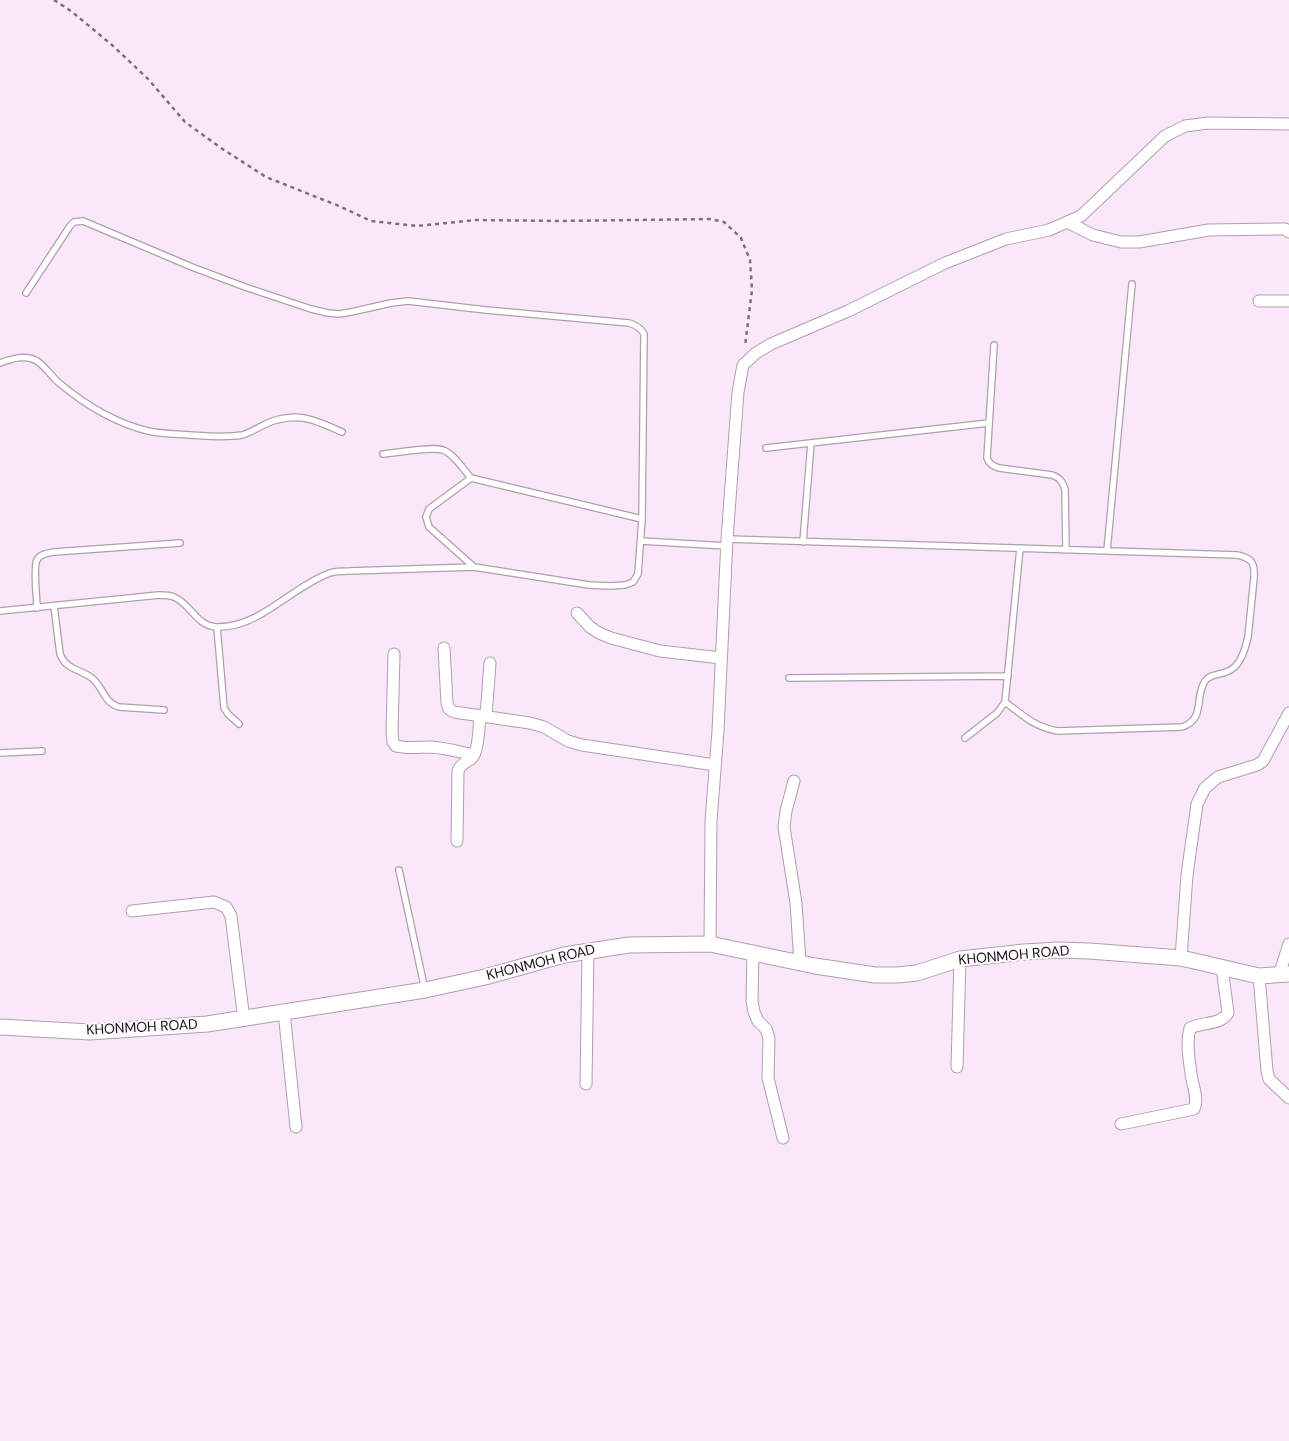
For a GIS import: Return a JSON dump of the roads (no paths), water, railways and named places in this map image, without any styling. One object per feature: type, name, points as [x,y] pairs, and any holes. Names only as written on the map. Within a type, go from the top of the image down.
[{"type":"main road","name":"KHONMOH ROAD","points":[[0,1027],[90,1032],[244,1020],[425,990],[485,977],[564,955],[629,945],[710,944],[800,963],[875,975],[917,973],[960,960],[1024,952],[1059,950],[1181,958],[1258,976],[1284,975]]},
{"type":"street","points":[[710,944],[711,821],[716,765],[727,542],[738,392],[743,365],[756,353],[771,344],[848,311],[945,263],[1006,239],[1049,230],[1081,216],[1165,136],[1185,126],[1208,123],[1289,124]]},
{"type":"street","points":[[1067,222],[1093,235],[1121,242],[1139,242],[1209,230],[1278,228],[1289,232]]},
{"type":"street","points":[[1259,301],[1289,301]]},
{"type":"street","points":[[577,613],[590,627],[611,638],[660,651],[721,658]]},
{"type":"street","points":[[444,648],[447,703],[449,709],[454,712],[483,715],[537,725],[568,741],[582,745],[716,765]]},
{"type":"street","points":[[394,654],[392,732],[393,742],[396,746],[402,748],[444,748],[474,755]]},
{"type":"street","points":[[457,841],[458,771],[460,765],[471,759],[474,755],[483,715],[490,663]]},
{"type":"street","points":[[1181,958],[1187,875],[1197,804],[1205,788],[1218,777],[1257,765],[1263,761],[1270,752],[1289,713]]},
{"type":"street","points":[[794,781],[784,820],[796,904],[800,963]]},
{"type":"street","points":[[132,911],[214,902],[226,907],[231,916],[244,1020]]},
{"type":"street","points":[[1284,975],[1289,944]]},
{"type":"street","points":[[586,1084],[588,950]]},
{"type":"street","points":[[753,953],[752,1001],[758,1021],[766,1029],[769,1038],[768,1078],[783,1138]]},
{"type":"street","points":[[957,1067],[960,960]]},
{"type":"street","points":[[1121,1124],[1194,1109],[1197,1104],[1191,1074],[1188,1035],[1190,1028],[1220,1020],[1226,1017],[1228,1013],[1222,967]]},
{"type":"street","points":[[1258,976],[1269,1079],[1289,1098]]},
{"type":"street","points":[[284,1012],[296,1127]]},
{"type":"lane","points":[[0,611],[159,595],[173,596],[182,602],[200,622],[209,626],[231,626],[257,616],[314,581],[331,573],[349,571],[474,567],[589,585],[625,585],[634,582],[638,574],[641,541],[645,339],[642,330],[635,325],[408,301],[339,314],[328,313],[244,287],[83,221],[74,222],[70,226],[26,293]]},
{"type":"lane","points":[[1108,551],[1132,284]]},
{"type":"lane","points":[[994,345],[988,462],[998,468],[1052,475],[1062,482],[1064,489],[1066,550]]},
{"type":"lane","points":[[0,363],[24,357],[36,361],[58,382],[91,406],[122,422],[148,430],[219,437],[233,436],[245,434],[273,421],[295,416],[306,418],[342,432]]},
{"type":"lane","points":[[766,448],[989,423]]},
{"type":"lane","points":[[802,542],[811,443]]},
{"type":"lane","points":[[383,454],[433,449],[443,450],[471,478],[642,518]]},
{"type":"lane","points":[[471,478],[430,509],[426,517],[430,527],[474,567]]},
{"type":"lane","points":[[641,541],[802,542],[1237,555],[1246,557],[1255,569],[1248,637],[1238,664],[1232,670],[1212,675],[1206,680],[1202,687],[1196,718],[1190,724],[1182,727],[1057,731],[1043,728],[1033,723],[1006,702]]},
{"type":"lane","points":[[37,608],[35,568],[36,560],[43,554],[180,543]]},
{"type":"lane","points":[[965,738],[997,713],[1006,702],[1020,548]]},
{"type":"lane","points":[[54,606],[60,654],[62,660],[67,665],[93,679],[112,705],[164,710]]},
{"type":"lane","points":[[217,627],[224,708],[239,724]]},
{"type":"lane","points":[[788,678],[1008,676]]},
{"type":"lane","points":[[0,752],[42,751]]},
{"type":"lane","points":[[399,870],[425,990]]}]
